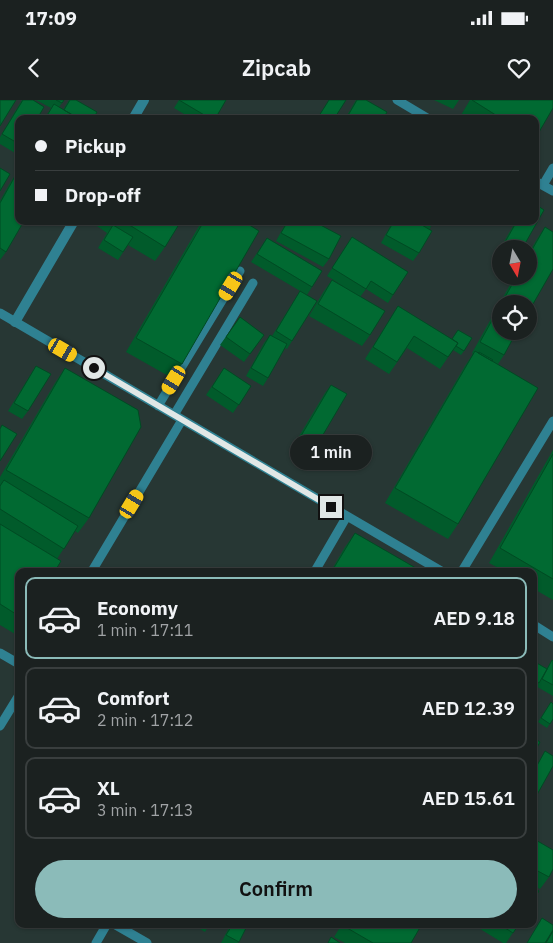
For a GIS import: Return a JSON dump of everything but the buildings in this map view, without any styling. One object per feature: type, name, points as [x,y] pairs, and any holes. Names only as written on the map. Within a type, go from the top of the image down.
[{"type":"street","points":[[135,115],[144,100]]},
{"type":"street","points":[[15,322],[72,225]]},
{"type":"lane","points":[[397,100],[422,115]]},
{"type":"lane","points":[[553,168],[539,183],[553,191]]},
{"type":"lane","points":[[158,406],[240,271]]},
{"type":"lane","points":[[94,568],[253,284]]},
{"type":"lane","points":[[0,313],[436,568]]},
{"type":"lane","points":[[464,568],[553,422]]},
{"type":"lane","points":[[317,568],[347,516]]},
{"type":"lane","points":[[537,627],[553,637]]},
{"type":"lane","points":[[0,653],[15,662]]},
{"type":"lane","points":[[0,726],[15,702]]},
{"type":"lane","points":[[96,943],[105,928]]},
{"type":"lane","points":[[121,928],[147,943]]},
{"type":"shaded area","points":[[0,100],[553,100],[553,943],[0,943]]},
{"type":"route","points":[[94,368],[331,507]]}]
